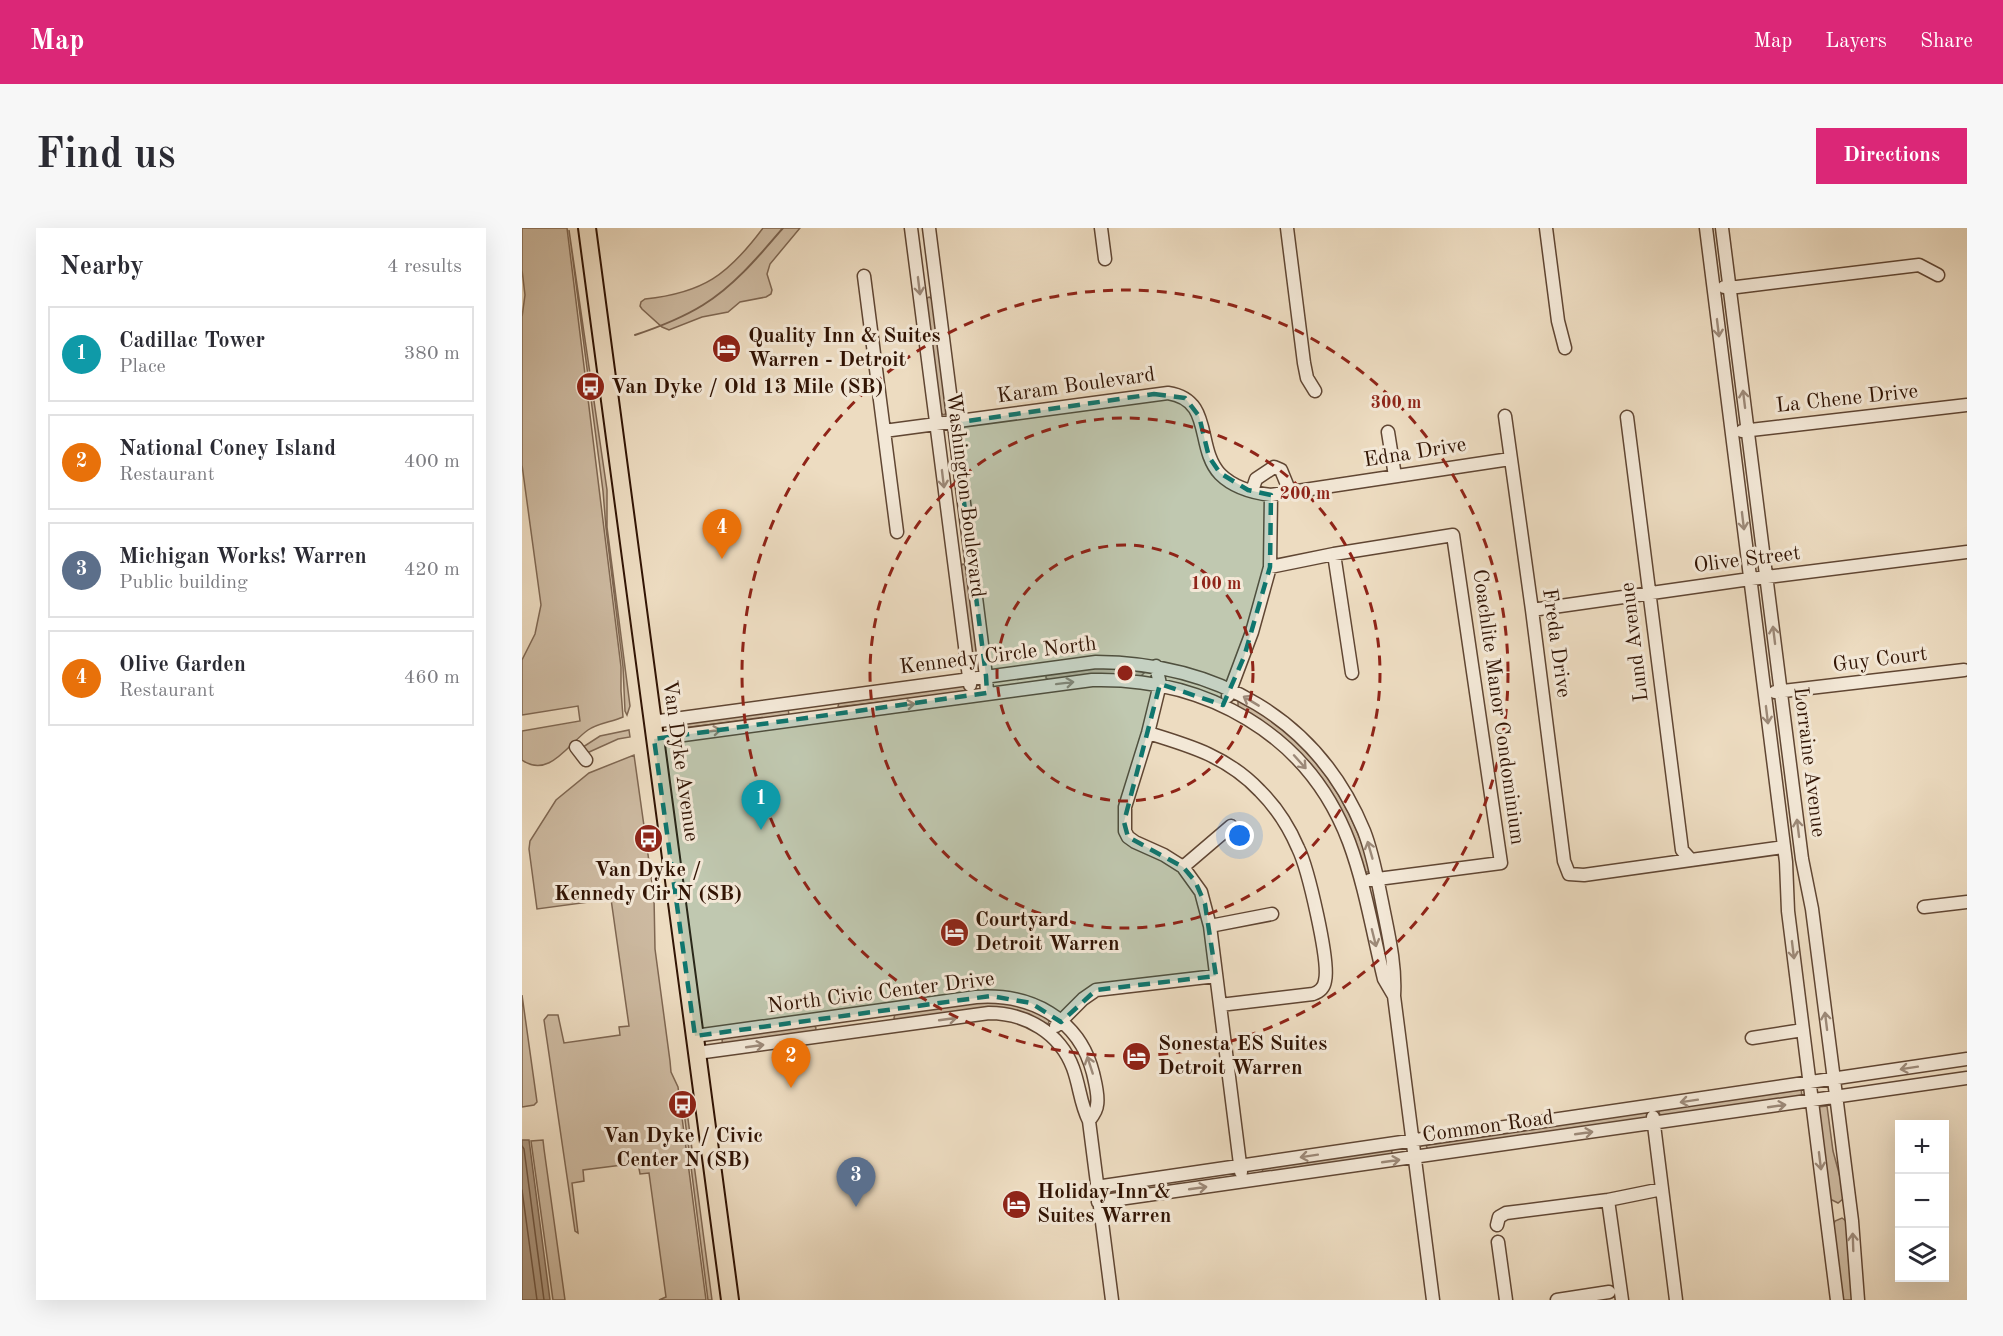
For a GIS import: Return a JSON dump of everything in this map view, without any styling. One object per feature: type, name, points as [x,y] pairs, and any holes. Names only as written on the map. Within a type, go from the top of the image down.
[{"type":"main road","name":"Van Dyke Avenue","points":[[587,228],[730,1300]]},
{"type":"street","name":"Washington Boulevard","points":[[911,228],[973,696]]},
{"type":"street","name":"Washington Boulevard","points":[[929,228],[987,693]]},
{"type":"street","points":[[1101,228],[1105,259]]},
{"type":"street","points":[[1287,228],[1304,363],[1307,378],[1316,391]]},
{"type":"street","points":[[1546,228],[1558,321],[1565,348]]},
{"type":"street","name":"Lorraine Avenue","points":[[1706,228],[1784,847],[1788,911],[1838,1300]]},
{"type":"street","name":"Lorraine Avenue","points":[[1722,228],[1802,859],[1812,909],[1852,1221],[1858,1300]]},
{"type":"street","points":[[1713,288],[1919,265],[1938,275]]},
{"type":"street","points":[[864,276],[897,532]]},
{"type":"street","name":"Karam Boulevard","points":[[884,431],[1154,394],[1179,395],[1190,402],[1199,416],[1209,457],[1220,473],[1236,485],[1271,495]]},
{"type":"street","name":"La Chene Drive","points":[[1732,432],[1967,405]]},
{"type":"street","name":"Freda Drive","points":[[1505,416],[1564,861],[1569,873],[1584,875],[1691,860]]},
{"type":"street","name":"Lund Avenue","points":[[1627,417],[1682,850],[1691,860]]},
{"type":"street","points":[[1388,432],[1395,476]]},
{"type":"street","name":"Edna Drive","points":[[1271,495],[1510,459]]},
{"type":"street","points":[[1252,491],[1256,478],[1274,467],[1281,470],[1290,492]]},
{"type":"street","points":[[1223,705],[1231,690],[1252,632],[1270,567],[1271,495]]},
{"type":"street","name":"Coachlite Manor Condominium","points":[[1270,567],[1334,554],[1453,536],[1501,863],[1360,882]]},
{"type":"street","name":"Olive Street","points":[[1532,610],[1750,579],[1967,552]]},
{"type":"street","points":[[1334,554],[1352,673]]},
{"type":"street","name":"Kennedy Circle North","points":[[652,722],[1096,662],[1156,666],[1191,674],[1231,690],[1265,709],[1310,747],[1330,772],[1353,808],[1364,832],[1377,879],[1391,948],[1395,978],[1394,996],[1433,1300]]},
{"type":"street","points":[[1156,666],[1160,684],[1148,733],[1125,807],[1125,831],[1128,837],[1135,842],[1164,855],[1183,867],[1201,892],[1210,926],[1242,1182]]},
{"type":"street","points":[[1038,669],[1040,686]]},
{"type":"street","name":"Guy Court","points":[[1765,693],[1964,669]]},
{"type":"street","name":"Kennedy Circle North","points":[[654,739],[1104,679],[1160,684],[1196,694],[1223,705],[1257,724],[1279,741],[1318,784],[1339,819],[1348,840],[1384,979],[1394,996]]},
{"type":"street","points":[[829,697],[832,715]]},
{"type":"street","points":[[796,702],[799,720]]},
{"type":"street","points":[[1148,733],[1201,749],[1235,769],[1260,790],[1282,817],[1299,848],[1306,869],[1325,965],[1325,983],[1322,989],[1313,994],[1220,1005]]},
{"type":"street","points":[[576,747],[586,760]]},
{"type":"street","points":[[1183,867],[1231,826]]},
{"type":"street","points":[[1691,860],[1784,847]]},
{"type":"street","points":[[1924,907],[1967,902]]},
{"type":"street","points":[[1788,911],[1798,914],[1812,909]]},
{"type":"street","points":[[1210,926],[1272,914]]},
{"type":"street","points":[[1048,1034],[1083,999],[1096,990],[1216,976]]},
{"type":"street","name":"North Civic Center Drive","points":[[696,1045],[991,996],[1004,996],[1042,1008],[1061,1022],[1083,1047],[1091,1068],[1097,1105],[1089,1121]]},
{"type":"street","name":"North Civic Center Drive","points":[[696,1045],[989,1013],[1002,1013],[1023,1018],[1058,1042],[1069,1061],[1082,1106],[1089,1121],[1112,1300]]},
{"type":"street","points":[[1752,1038],[1803,1030]]},
{"type":"street","name":"Common Road","points":[[1096,1187],[1967,1059]]},
{"type":"street","points":[[1880,1073],[1882,1091]]},
{"type":"street","name":"Common Road","points":[[1098,1202],[1812,1102],[1967,1078]]},
{"type":"street","points":[[1652,1106],[1676,1300]]},
{"type":"street","points":[[1497,1225],[1499,1218],[1506,1213],[1608,1200],[1662,1189]]},
{"type":"street","points":[[1608,1200],[1622,1300]]},
{"type":"street","points":[[1498,1242],[1506,1300]]},
{"type":"street","points":[[1557,1300],[1609,1293]]},
{"type":"highlighted area","points":[[1154,394],[1185,398],[1199,416],[1209,457],[1220,473],[1248,490],[1271,495],[1270,567],[1244,657],[1223,705],[1160,684],[1124,822],[1128,837],[1183,867],[1195,881],[1205,904],[1216,976],[1096,990],[1061,1022],[1031,1003],[991,996],[695,1036],[654,739],[987,693],[954,423]]},
{"type":"shaded area","points":[[522,228],[567,228],[621,667],[623,717],[592,728],[558,757],[541,765],[532,765],[522,760],[522,731],[580,721],[578,706],[522,715],[522,660],[535,634],[541,605],[522,465],[522,317],[525,295],[522,270]]},
{"type":"shaded area","points":[[763,228],[800,228],[770,264],[767,274],[771,294],[740,302],[728,312],[702,317],[669,330],[662,327],[640,306],[645,299],[683,292],[713,279],[738,258]]},
{"type":"shaded area","points":[[569,230],[607,490],[607,527],[630,706],[627,715],[603,491]]},
{"type":"shaded area","points":[[929,297],[933,299],[947,412],[944,415],[940,413],[926,299]]},
{"type":"shaded area","points":[[963,564],[967,566],[979,661],[976,663],[972,662],[960,567]]},
{"type":"shaded area","points":[[1090,667],[1143,671],[1144,673],[1140,677],[1104,675],[1049,680],[1046,678],[1046,673]]},
{"type":"shaded area","points":[[962,684],[966,689],[963,692],[838,707],[839,702]]},
{"type":"shaded area","points":[[1241,700],[1280,726],[1311,757],[1324,774],[1336,791],[1356,829],[1370,870],[1368,872],[1364,872],[1340,811],[1250,714],[1238,707],[1238,702]]},
{"type":"shaded area","points":[[788,708],[789,715],[682,728],[683,723]]},
{"type":"shaded area","points":[[629,730],[630,737],[618,739],[587,753],[583,747],[600,736]]},
{"type":"shaded area","points":[[634,755],[654,897],[655,949],[671,1072],[678,1087],[706,1300],[659,1300],[666,1297],[649,1173],[640,1174],[638,1163],[583,1170],[584,1181],[572,1183],[578,1233],[575,1231],[544,1020],[548,1015],[558,1015],[564,1043],[620,1035],[619,1027],[629,1026],[611,899],[537,909],[529,849],[530,841],[556,800],[589,773]]},
{"type":"shaded area","points":[[522,995],[537,1102],[534,1105],[522,1107]]},
{"type":"shaded area","points":[[983,1001],[1011,1001],[1050,1019],[1048,1024],[1020,1013],[896,1021],[894,1018],[895,1014]]},
{"type":"shaded area","points":[[814,1025],[815,1032],[724,1045],[722,1041],[723,1038]]},
{"type":"shaded area","points":[[1801,1088],[1802,1097],[1661,1116],[1659,1113],[1660,1109]]},
{"type":"shaded area","points":[[683,1104],[686,1104],[712,1300],[708,1300]]},
{"type":"shaded area","points":[[1827,1106],[1833,1151],[1843,1188],[1843,1199],[1838,1203],[1830,1199],[1817,1107]]},
{"type":"shaded area","points":[[1645,1111],[1648,1115],[1646,1118],[1428,1150],[1426,1145]]},
{"type":"shaded area","points":[[543,1140],[565,1300],[553,1300],[531,1141]]},
{"type":"shaded area","points":[[1390,1148],[1391,1155],[1263,1173],[1262,1168]]},
{"type":"shaded area","points":[[1842,1218],[1846,1221],[1853,1300],[1842,1300],[1833,1226],[1835,1221]]},
{"type":"water","points":[[522,1140],[529,1140],[550,1300],[522,1300]]},
{"type":"waterway","points":[[635,335],[679,318],[714,297],[746,270],[783,228]]},
{"type":"place","name":"Quality Inn & Suites Warren - Detroit","points":[[727,348]]},
{"type":"place","name":"Van Dyke / Old 13 Mile (SB)","points":[[590,387]]},
{"type":"place","name":"Olive Garden","points":[[722,559]]},
{"type":"place","name":"Cadillac Tower","points":[[761,830]]},
{"type":"place","name":"Van Dyke / Kennedy Cir N (SB)","points":[[648,839]]},
{"type":"place","name":"Courtyard Detroit Warren","points":[[954,932]]},
{"type":"place","name":"Sonesta ES Suites Detroit Warren","points":[[1137,1056]]},
{"type":"place","name":"National Coney Island","points":[[791,1088]]},
{"type":"place","name":"Van Dyke / Civic Center N (SB)","points":[[683,1105]]},
{"type":"place","name":"Holiday Inn & Suites Warren","points":[[1016,1204]]},
{"type":"place","name":"Michigan Works! Warren","points":[[856,1207]]}]
